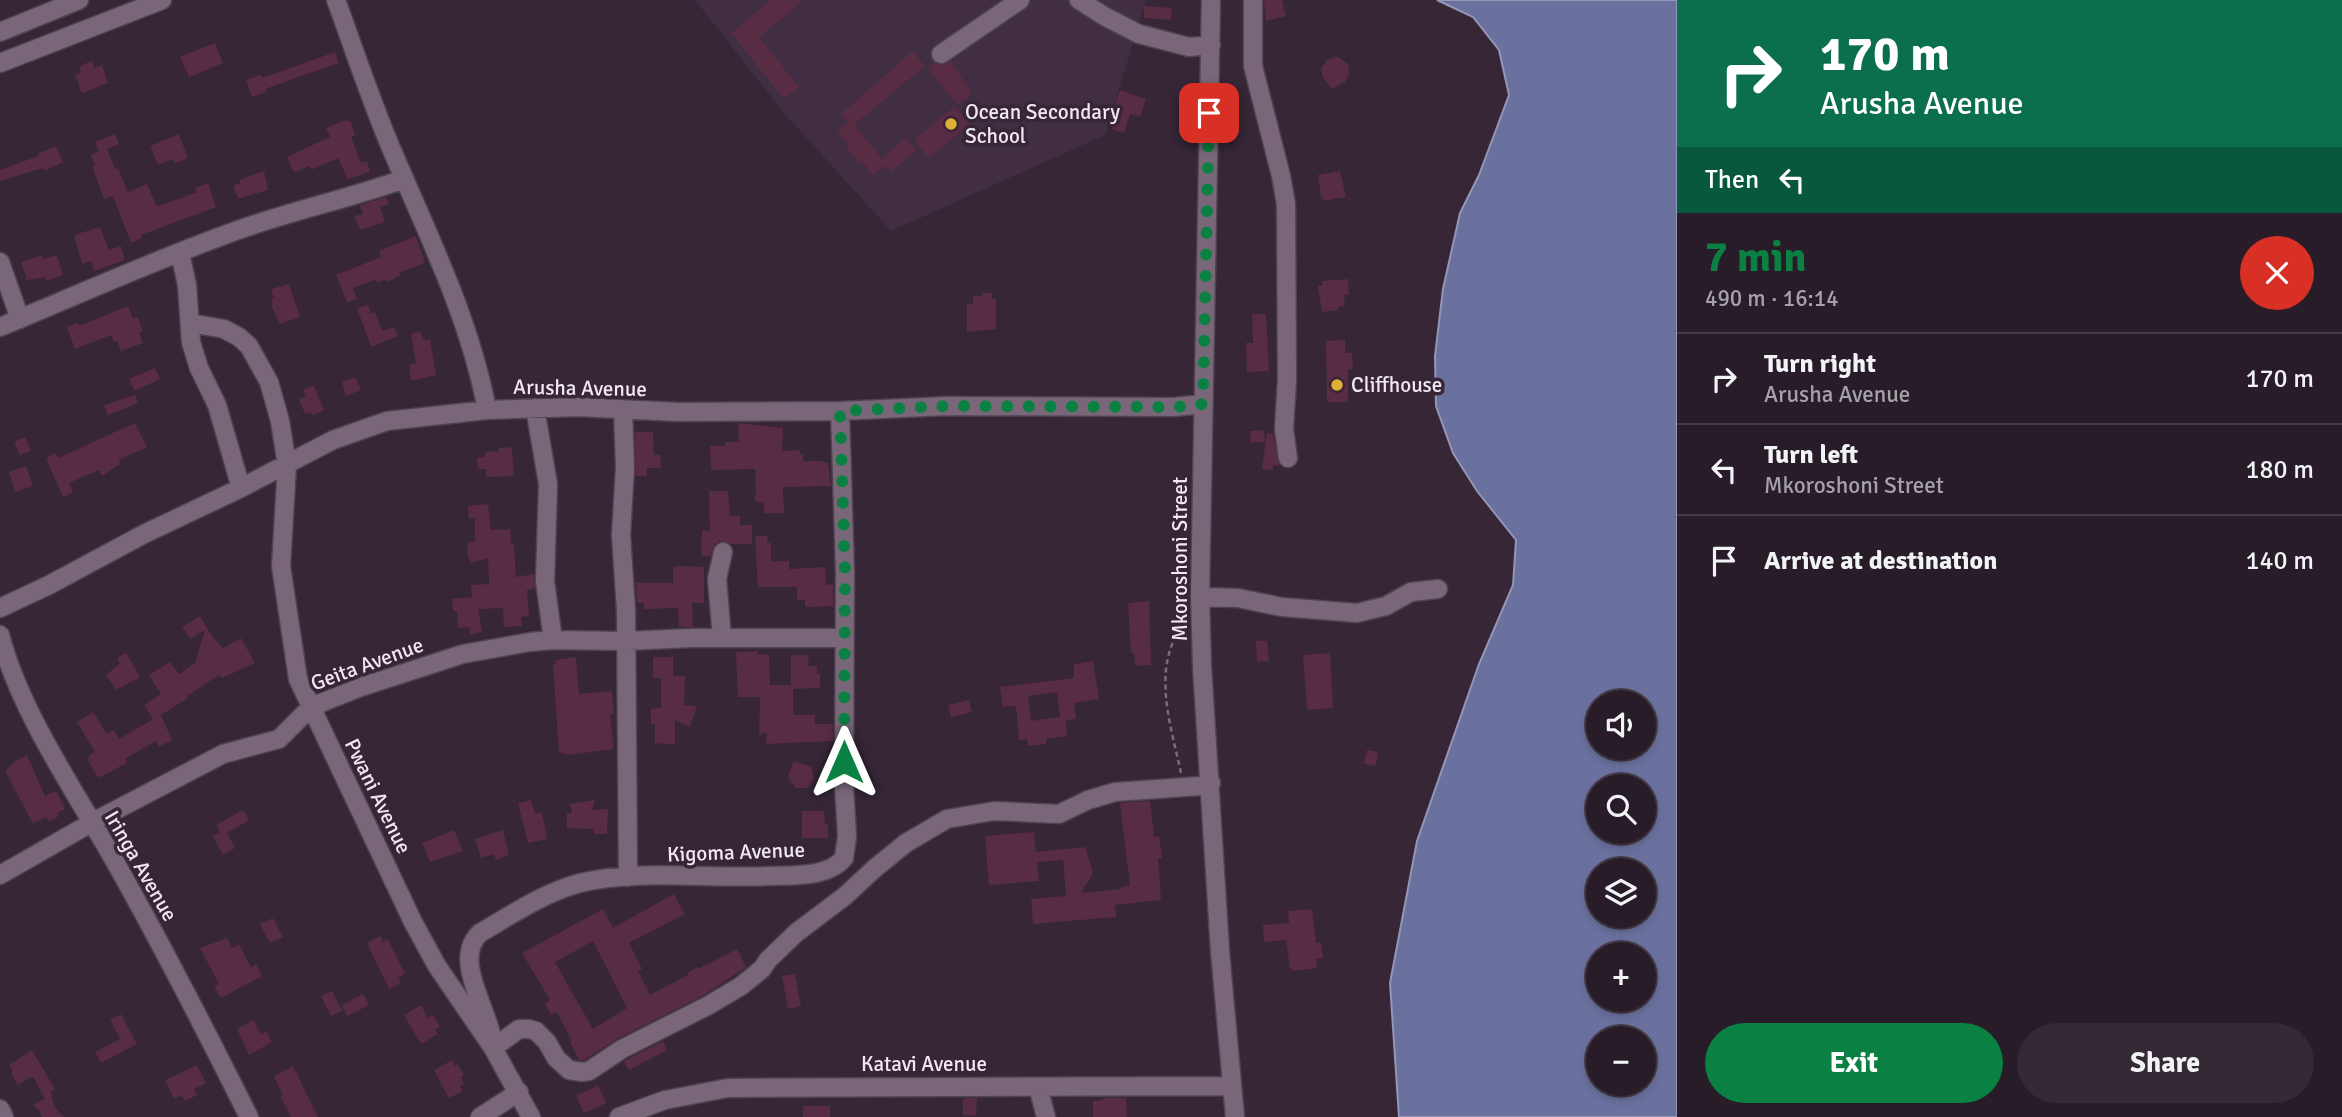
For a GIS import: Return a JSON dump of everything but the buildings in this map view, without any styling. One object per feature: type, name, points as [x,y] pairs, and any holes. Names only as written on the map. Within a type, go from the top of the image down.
[{"type":"street","points":[[0,32],[56,4],[79,0]]},
{"type":"street","points":[[0,63],[162,0]]},
{"type":"street","points":[[336,0],[376,111],[462,316],[481,375],[487,410]]},
{"type":"street","points":[[941,54],[1020,0]]},
{"type":"street","points":[[1079,0],[1139,34],[1189,47],[1210,45]]},
{"type":"street","name":"Mkoroshoni Street","points":[[1211,0],[1201,604],[1220,951],[1235,1117]]},
{"type":"street","points":[[1253,0],[1253,66],[1286,204],[1287,379],[1284,429],[1288,458]]},
{"type":"street","points":[[0,327],[242,229],[404,179]]},
{"type":"street","points":[[180,253],[187,285],[191,342],[199,368],[217,405],[242,488]]},
{"type":"street","points":[[0,262],[20,319]]},
{"type":"street","name":"Pwani Avenue","points":[[190,323],[224,329],[239,337],[248,346],[269,382],[280,421],[287,464],[280,547],[282,585],[298,679],[437,966],[493,1048],[531,1117]]},
{"type":"street","name":"Arusha Avenue","points":[[0,608],[144,534],[242,488],[332,440],[387,421],[487,410],[578,407],[623,410],[840,411],[947,406],[1174,407],[1203,404]]},
{"type":"street","points":[[535,408],[548,484],[545,581],[553,640]]},
{"type":"street","points":[[623,410],[625,468],[621,535],[628,877]]},
{"type":"street","name":"Kigoma Avenue","points":[[493,1048],[489,1022],[469,967],[470,950],[475,937],[558,890],[582,883],[628,877],[745,877],[810,873],[831,868],[843,860],[847,836],[844,786],[844,489],[840,411]]},
{"type":"street","points":[[722,638],[717,579],[723,552]]},
{"type":"street","points":[[1201,604],[1238,598],[1282,607],[1357,613],[1386,606],[1411,592],[1438,589]]},
{"type":"street","name":"Iringa Avenue","points":[[0,635],[22,694],[129,888],[249,1117]]},
{"type":"street","name":"Geita Avenue","points":[[0,876],[91,823],[223,754],[279,739],[310,708],[361,687],[463,654],[553,640],[844,638]]},
{"type":"street","points":[[493,1048],[519,1029],[529,1029],[536,1031],[547,1042],[556,1058],[569,1070],[589,1071],[621,1049],[709,1005],[740,986],[762,969],[796,933],[845,896],[906,843],[947,818],[994,811],[1059,814],[1087,800],[1115,792],[1171,786],[1185,788],[1211,783]]},
{"type":"street","name":"Katavi Avenue","points":[[620,1117],[665,1100],[728,1088],[1232,1086]]},
{"type":"street","points":[[1038,1087],[1046,1117]]},
{"type":"street","points":[[481,1117],[519,1092]]},
{"type":"street","points":[[0,1109],[5,1117]]},
{"type":"path","points":[[1185,788],[1170,727],[1167,660],[1178,631],[1201,604]]},
{"type":"shaded area","name":"Ocean Secondary School","points":[[695,0],[1146,0],[1105,135],[891,231],[784,113]]},
{"type":"water","points":[[1437,0],[1677,0],[1677,1117],[1399,1117],[1390,983],[1417,841],[1479,664],[1513,585],[1516,540],[1477,491],[1453,453],[1436,406],[1435,356],[1443,289],[1460,213],[1479,175],[1509,95],[1499,50],[1473,17]]},
{"type":"place","name":"Ocean Secondary School","points":[[951,124]]},
{"type":"place","name":"Cliffhouse","points":[[1337,385]]},
{"type":"route","points":[[844,762],[844,464],[840,411],[947,406],[1174,407],[1203,404],[1209,113]]}]
